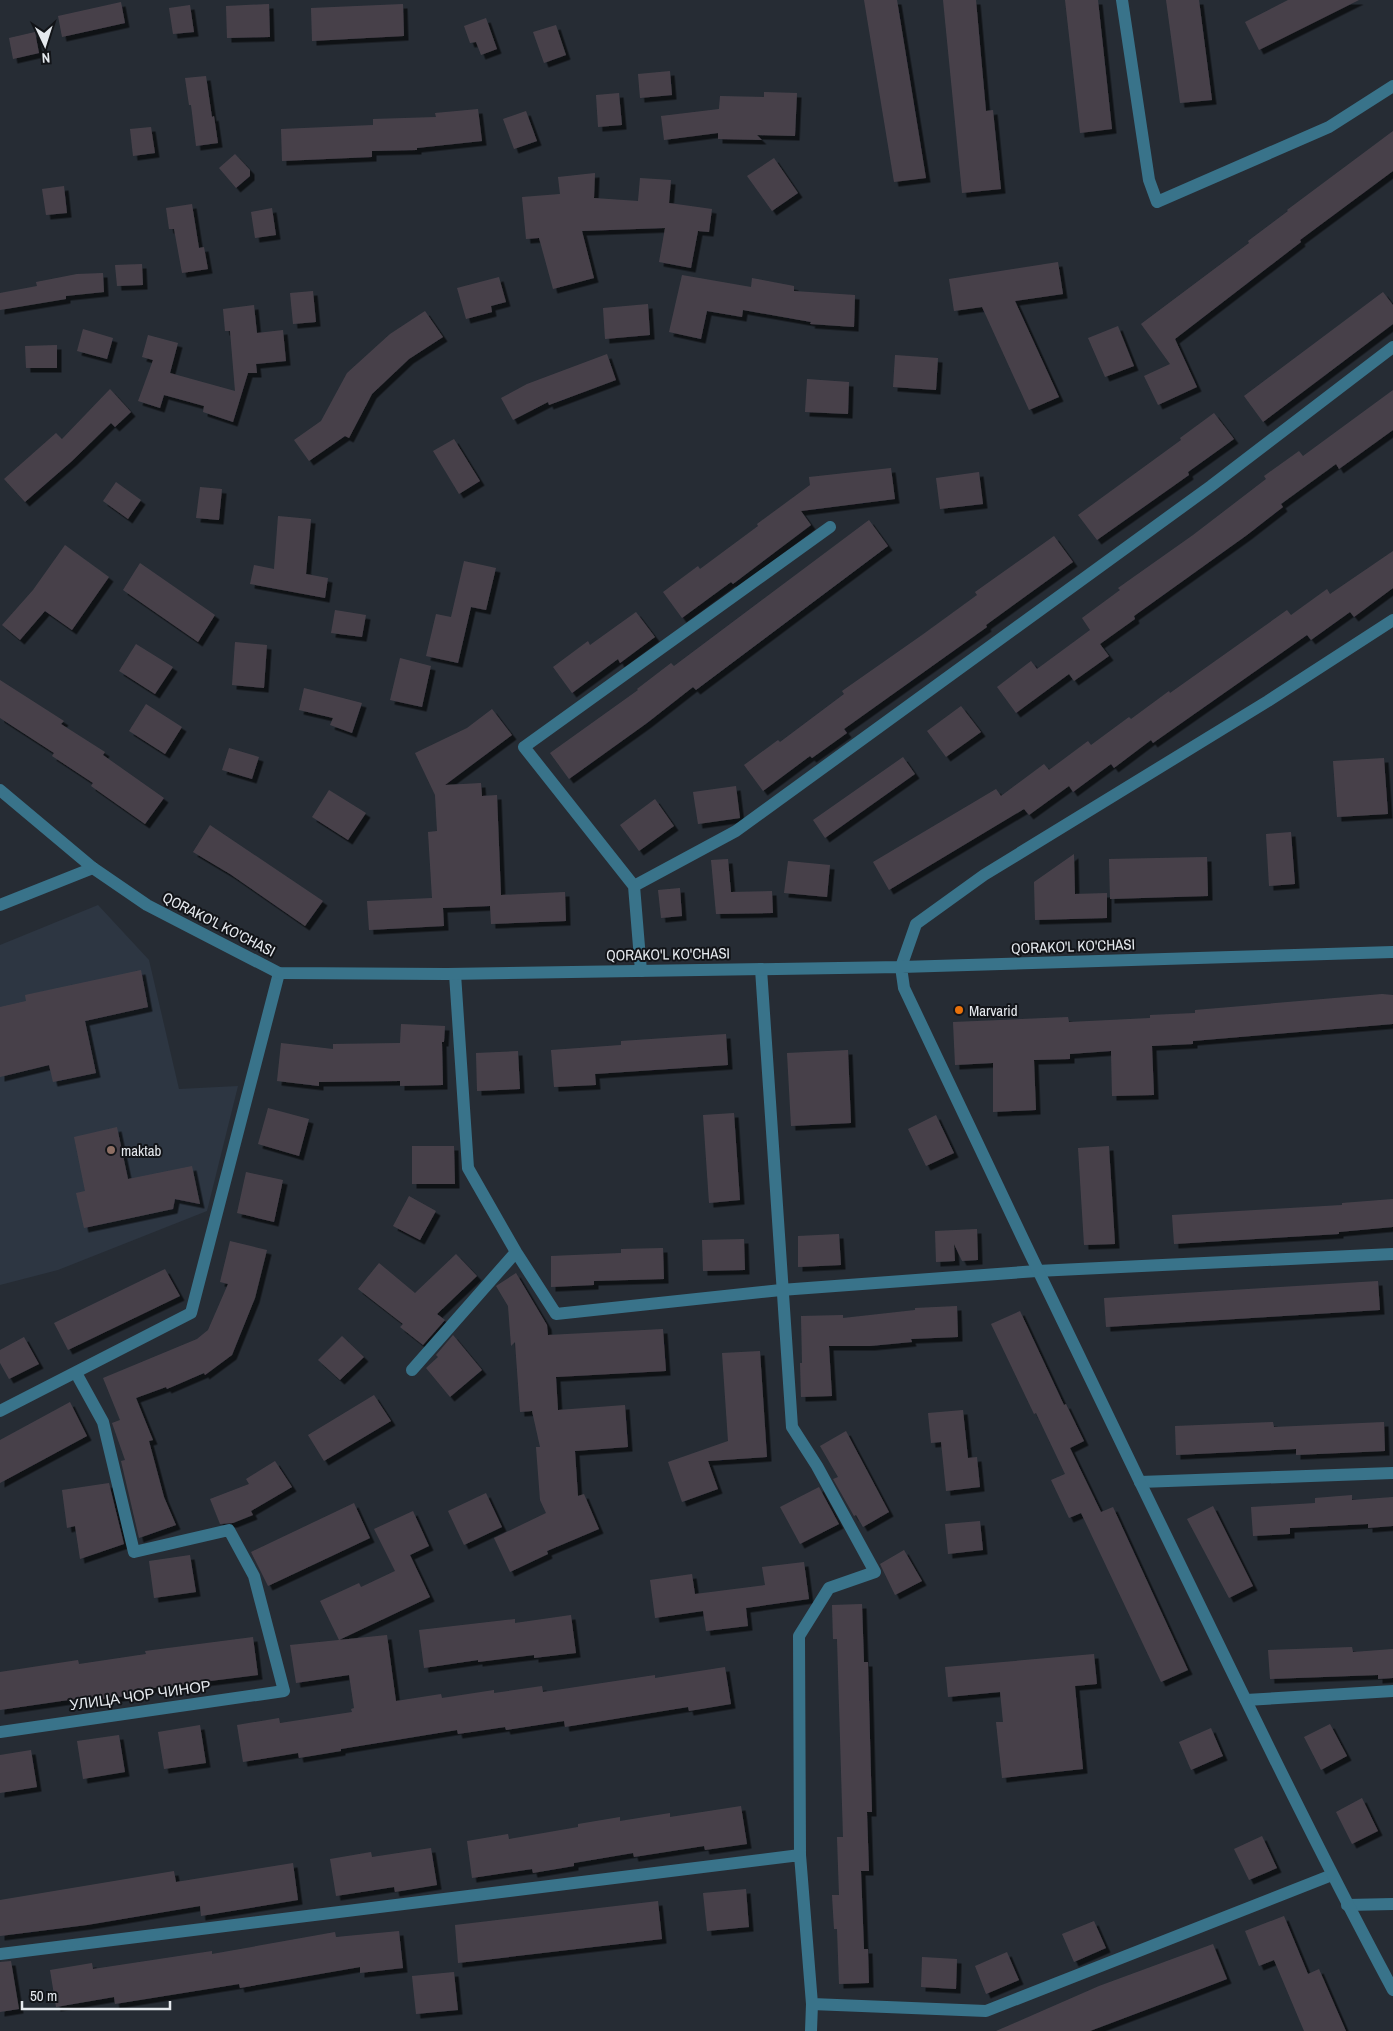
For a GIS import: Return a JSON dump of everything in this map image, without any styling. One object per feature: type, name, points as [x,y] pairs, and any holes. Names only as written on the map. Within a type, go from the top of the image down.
[{"type":"street","points":[[1122,0],[1149,180],[1157,202],[1329,127],[1393,86]]},
{"type":"street","points":[[634,886],[736,831],[1211,486],[1393,347]]},
{"type":"street","points":[[641,971],[634,886],[524,747],[830,527]]},
{"type":"street","points":[[1393,620],[1268,701],[984,875],[916,924],[901,967],[904,988],[1037,1271],[1332,1875],[1393,1990]]},
{"type":"street","name":"QORAKO'L KO'CHASI","points":[[0,790],[93,868],[147,905],[279,973],[455,974],[901,967],[1393,952]]},
{"type":"street","points":[[0,905],[93,868]]},
{"type":"street","points":[[761,969],[781,1290],[792,1427],[875,1572],[829,1588],[799,1636],[800,1855],[812,2004],[811,2031]]},
{"type":"street","points":[[0,1411],[191,1313],[279,973]]},
{"type":"street","points":[[455,974],[468,1168],[516,1252],[556,1314],[781,1290],[1037,1271],[1393,1254]]},
{"type":"street","points":[[412,1370],[516,1252]]},
{"type":"street","name":"УЛИЦА ЧОР ЧИНОР","points":[[0,1732],[284,1691],[254,1576],[229,1530],[134,1552],[102,1422],[76,1372]]},
{"type":"street","points":[[1140,1482],[1393,1473]]},
{"type":"street","points":[[1246,1700],[1393,1692]]},
{"type":"street","points":[[0,1954],[800,1855]]},
{"type":"street","points":[[812,2004],[986,2011],[1332,1875]]},
{"type":"street","points":[[1347,1905],[1393,1904]]},
{"type":"shaded area","name":"maktab","points":[[98,905],[149,960],[179,1089],[238,1086],[207,1211],[58,1270],[0,1285],[0,945]]},
{"type":"building","points":[[864,0],[897,0],[926,178],[894,182]]},
{"type":"building","points":[[943,0],[976,0],[986,111],[993,110],[1001,189],[962,193]]},
{"type":"building","points":[[1065,0],[1098,0],[1112,129],[1080,133]]},
{"type":"building","points":[[1166,0],[1199,0],[1212,100],[1180,103]]},
{"type":"building","points":[[1288,0],[1359,0],[1259,50],[1245,22]]},
{"type":"building","points":[[121,2],[125,23],[62,37],[58,16]]},
{"type":"building","points":[[269,4],[270,37],[227,38],[226,6]]},
{"type":"building","points":[[403,4],[404,36],[312,41],[311,8]]},
{"type":"building","points":[[190,5],[194,32],[173,34],[169,8]]},
{"type":"building","points":[[486,18],[497,49],[481,55],[476,42],[470,43],[464,26]]},
{"type":"building","points":[[556,25],[566,55],[544,63],[533,32]]},
{"type":"building","points":[[35,32],[39,53],[13,59],[9,38]]},
{"type":"building","points":[[670,71],[672,95],[640,98],[638,74]]},
{"type":"building","points":[[206,76],[218,143],[196,146],[191,105],[189,105],[185,78]]},
{"type":"building","points":[[764,92],[797,93],[795,136],[757,135],[762,140],[718,139],[718,133],[664,140],[661,116],[719,109],[720,96],[764,97]]},
{"type":"building","points":[[619,93],[622,125],[598,127],[596,95]]},
{"type":"building","points":[[478,109],[482,141],[417,148],[417,150],[372,151],[372,157],[282,161],[281,129],[373,125],[373,119],[436,117],[435,113]]},
{"type":"building","points":[[526,111],[537,141],[514,149],[503,119]]},
{"type":"building","points":[[151,127],[155,153],[133,156],[130,129]]},
{"type":"building","points":[[1393,131],[1393,171],[1300,240],[1301,242],[1175,339],[1197,387],[1158,405],[1144,376],[1170,364],[1141,324],[1249,243],[1248,241],[1287,210]]},
{"type":"building","points":[[235,154],[250,170],[250,176],[236,188],[219,168]]},
{"type":"building","points":[[774,158],[798,193],[772,211],[747,176]]},
{"type":"building","points":[[595,173],[594,198],[638,201],[640,178],[671,180],[669,203],[712,209],[709,232],[698,231],[691,268],[659,262],[665,228],[582,231],[594,278],[553,289],[539,238],[526,239],[522,197],[560,194],[558,177]]},
{"type":"building","points":[[64,186],[67,213],[46,215],[42,189]]},
{"type":"building","points":[[192,204],[199,248],[204,247],[208,269],[182,273],[174,229],[169,229],[166,208]]},
{"type":"building","points":[[272,208],[276,235],[255,238],[251,212]]},
{"type":"building","points":[[1058,262],[1063,294],[1015,301],[1059,397],[1029,410],[982,307],[954,311],[949,279]]},
{"type":"building","points":[[142,264],[143,285],[117,286],[115,265]]},
{"type":"building","points":[[103,273],[104,292],[66,296],[66,299],[0,310],[0,293],[37,286],[36,282],[77,274]]},
{"type":"building","points":[[682,275],[751,287],[752,278],[794,286],[794,291],[855,295],[854,327],[810,324],[811,322],[743,310],[742,317],[707,311],[701,339],[669,332]]},
{"type":"building","points":[[499,277],[506,302],[491,306],[492,312],[466,319],[457,288]]},
{"type":"building","points":[[313,291],[316,322],[293,324],[290,293]]},
{"type":"building","points":[[1383,292],[1393,305],[1393,324],[1263,422],[1244,396]]},
{"type":"building","points":[[648,304],[650,335],[605,339],[603,308]]},
{"type":"building","points":[[254,305],[257,333],[283,330],[286,361],[256,364],[257,373],[248,373],[233,422],[203,412],[204,406],[164,395],[160,408],[138,401],[153,360],[142,357],[148,335],[178,343],[170,373],[235,391],[230,331],[225,331],[223,309]]},
{"type":"building","points":[[425,311],[443,337],[409,359],[372,394],[349,438],[345,436],[309,461],[294,440],[321,421],[347,373],[390,334]]},
{"type":"building","points":[[1118,326],[1134,366],[1105,377],[1088,338]]},
{"type":"building","points":[[83,329],[113,338],[107,359],[77,351]]},
{"type":"building","points":[[57,345],[57,368],[26,368],[25,346]]},
{"type":"building","points":[[607,354],[616,380],[549,405],[548,402],[513,420],[501,398],[527,384]]},
{"type":"building","points":[[895,355],[938,358],[936,390],[893,387]]},
{"type":"building","points":[[807,379],[849,382],[848,414],[805,412]]},
{"type":"building","points":[[110,389],[131,412],[115,427],[111,423],[72,461],[25,502],[4,479],[56,433],[62,439]]},
{"type":"building","points":[[1393,390],[1393,430],[1339,469],[1336,464],[1281,504],[1283,507],[1247,535],[1134,616],[1135,619],[1100,644],[1109,656],[1074,681],[1069,674],[1016,713],[997,687],[1031,661],[1037,669],[1090,630],[1082,618],[1120,590],[1118,588],[1193,535],[1266,479],[1264,476],[1299,451],[1303,456]]},
{"type":"building","points":[[1214,413],[1234,439],[1188,472],[1189,475],[1097,540],[1078,515],[1181,440],[1180,438]]},
{"type":"building","points":[[454,439],[480,481],[459,494],[433,451]]},
{"type":"building","points":[[891,468],[895,499],[801,511],[811,525],[733,584],[731,582],[682,618],[663,592],[698,566],[700,569],[758,526],[757,524],[810,485],[809,477]]},
{"type":"building","points":[[979,472],[983,504],[940,509],[936,478]]},
{"type":"building","points":[[116,482],[141,500],[128,519],[103,501]]},
{"type":"building","points":[[200,487],[222,489],[219,520],[196,518]]},
{"type":"building","points":[[278,516],[311,519],[306,574],[328,578],[325,598],[250,584],[254,565],[274,569]]},
{"type":"building","points":[[869,520],[888,546],[696,690],[693,687],[647,723],[569,779],[550,753],[638,690],[671,663],[674,666]]},
{"type":"building","points":[[1054,536],[1073,562],[986,625],[987,627],[844,729],[847,733],[812,758],[810,756],[763,791],[744,765],[778,740],[780,742],[844,694],[842,691],[977,595],[975,592]]},
{"type":"building","points":[[65,545],[109,577],[72,630],[45,611],[20,640],[2,625],[33,590]]},
{"type":"building","points":[[1393,551],[1393,588],[1354,617],[1350,612],[1311,640],[1307,635],[1153,743],[1151,740],[1114,768],[1111,764],[1073,792],[1069,786],[1029,815],[1024,809],[889,890],[873,862],[996,789],[1001,796],[1044,764],[1049,770],[1088,741],[1091,745],[1129,717],[1131,719],[1169,691],[1170,693],[1287,610],[1291,615],[1327,589],[1330,594]]},
{"type":"building","points":[[464,561],[496,568],[486,610],[471,607],[458,663],[426,656],[436,614],[451,617]]},
{"type":"building","points":[[140,563],[215,615],[198,642],[123,590]]},
{"type":"building","points":[[335,610],[366,615],[362,637],[331,633]]},
{"type":"building","points":[[636,612],[655,637],[620,663],[618,659],[572,693],[553,667],[588,641],[590,645]]},
{"type":"building","points":[[235,642],[267,645],[264,688],[232,685]]},
{"type":"building","points":[[136,644],[173,667],[155,694],[119,671]]},
{"type":"building","points":[[400,658],[431,666],[422,707],[390,700]]},
{"type":"building","points":[[0,680],[64,721],[61,724],[105,752],[103,755],[164,798],[145,824],[91,786],[93,783],[52,756],[54,753],[0,718]]},
{"type":"building","points":[[304,688],[362,703],[352,733],[330,725],[333,718],[299,710]]},
{"type":"building","points":[[146,704],[182,727],[165,754],[129,731]]},
{"type":"building","points":[[961,706],[981,732],[946,757],[927,731]]},
{"type":"building","points":[[492,709],[512,735],[445,785],[481,783],[482,796],[497,795],[501,895],[565,892],[566,921],[491,924],[490,906],[443,908],[444,926],[369,930],[367,901],[432,898],[428,832],[437,831],[435,795],[415,753],[467,728]]},
{"type":"building","points":[[229,748],[259,757],[252,779],[222,770]]},
{"type":"building","points":[[903,757],[915,774],[825,838],[813,820]]},
{"type":"building","points":[[1384,758],[1388,814],[1337,817],[1333,761]]},
{"type":"building","points":[[736,786],[740,818],[698,824],[693,792]]},
{"type":"building","points":[[329,790],[366,813],[348,840],[312,817]]},
{"type":"building","points":[[655,799],[674,826],[639,851],[620,825]]},
{"type":"building","points":[[210,825],[323,901],[305,926],[230,874],[193,852]]},
{"type":"building","points":[[1291,832],[1295,884],[1269,886],[1266,834]]},
{"type":"building","points":[[1074,854],[1075,894],[1107,893],[1107,918],[1035,920],[1034,882]]},
{"type":"building","points":[[1207,857],[1208,896],[1110,899],[1109,859]]},
{"type":"building","points":[[728,859],[731,892],[772,891],[773,913],[716,914],[711,860]]},
{"type":"building","points":[[788,861],[830,865],[827,897],[784,893]]},
{"type":"building","points":[[680,888],[682,916],[661,918],[658,890]]},
{"type":"building","points":[[141,970],[148,1007],[85,1021],[96,1073],[53,1082],[49,1065],[0,1077],[0,1007],[26,1001],[25,995]]},
{"type":"building","points":[[1382,994],[1393,995],[1393,1024],[1193,1041],[1193,1044],[1152,1046],[1154,1095],[1112,1096],[1111,1051],[1070,1054],[1070,1059],[1034,1060],[1036,1110],[993,1112],[993,1063],[955,1065],[953,1022],[1068,1017],[1069,1022],[1150,1018],[1150,1015],[1195,1013],[1195,1010]]},
{"type":"building","points":[[401,1024],[445,1026],[444,1042],[442,1042],[443,1085],[400,1086],[400,1081],[319,1082],[319,1086],[277,1081],[281,1043],[333,1049],[333,1044],[400,1043]]},
{"type":"building","points":[[726,1034],[728,1065],[595,1074],[596,1085],[554,1087],[551,1050],[621,1045],[621,1041]]},
{"type":"building","points":[[848,1050],[851,1123],[791,1126],[787,1053]]},
{"type":"building","points":[[518,1051],[520,1089],[477,1091],[476,1053]]},
{"type":"building","points":[[268,1108],[309,1119],[299,1156],[258,1144]]},
{"type":"building","points":[[734,1113],[740,1200],[709,1203],[703,1115]]},
{"type":"building","points":[[936,1115],[954,1153],[926,1166],[908,1129]]},
{"type":"building","points":[[117,1127],[128,1179],[192,1166],[200,1204],[175,1199],[173,1209],[84,1228],[76,1193],[85,1191],[74,1137]]},
{"type":"building","points":[[412,1146],[454,1146],[455,1184],[412,1184]]},
{"type":"building","points":[[1109,1146],[1115,1244],[1084,1245],[1078,1148]]},
{"type":"building","points":[[246,1172],[283,1180],[274,1222],[237,1213]]},
{"type":"building","points":[[409,1196],[436,1211],[420,1240],[393,1226]]},
{"type":"building","points":[[1393,1199],[1393,1227],[1339,1232],[1339,1234],[1174,1244],[1172,1215],[1342,1205],[1342,1203]]},
{"type":"building","points":[[977,1229],[978,1260],[962,1261],[954,1244],[955,1261],[936,1262],[935,1231]]},
{"type":"building","points":[[839,1234],[841,1265],[798,1267],[798,1236]]},
{"type":"building","points":[[744,1239],[745,1270],[703,1271],[702,1240]]},
{"type":"building","points":[[230,1241],[267,1250],[255,1298],[232,1355],[205,1375],[204,1373],[167,1389],[166,1387],[136,1398],[153,1440],[149,1441],[164,1497],[176,1525],[139,1538],[121,1461],[125,1460],[112,1423],[120,1420],[103,1378],[197,1339],[208,1330],[228,1284],[220,1282]]},
{"type":"building","points":[[663,1248],[664,1279],[594,1281],[594,1285],[551,1287],[551,1256],[621,1253],[621,1249]]},
{"type":"building","points":[[456,1254],[477,1276],[437,1314],[445,1320],[423,1345],[400,1327],[403,1324],[358,1289],[379,1263],[415,1293]]},
{"type":"building","points":[[165,1269],[180,1296],[68,1350],[54,1323]]},
{"type":"building","points":[[516,1273],[547,1325],[548,1335],[663,1329],[666,1371],[556,1377],[558,1410],[625,1405],[628,1447],[575,1451],[578,1496],[584,1494],[599,1529],[547,1551],[548,1554],[510,1572],[494,1538],[546,1513],[540,1500],[536,1447],[540,1447],[532,1411],[520,1412],[515,1342],[511,1346],[508,1306],[496,1286]]},
{"type":"building","points":[[1378,1281],[1380,1310],[1106,1327],[1104,1298]]},
{"type":"building","points":[[957,1306],[958,1337],[911,1339],[912,1342],[870,1346],[829,1346],[832,1396],[801,1397],[801,1316],[843,1315],[843,1318],[915,1310],[915,1308]]},
{"type":"building","points":[[1020,1311],[1064,1405],[1066,1404],[1084,1441],[1070,1448],[1101,1512],[1113,1507],[1188,1670],[1161,1682],[1081,1513],[1069,1518],[1051,1480],[1065,1474],[991,1324]]},
{"type":"building","points":[[453,1335],[482,1370],[450,1397],[426,1368],[438,1357],[436,1355]]},
{"type":"building","points":[[342,1336],[364,1357],[340,1380],[318,1360]]},
{"type":"building","points":[[24,1337],[39,1364],[9,1379],[0,1363],[0,1350]]},
{"type":"building","points":[[760,1351],[767,1457],[708,1461],[718,1489],[682,1502],[668,1462],[728,1441],[722,1353]]},
{"type":"building","points":[[374,1395],[391,1421],[324,1461],[308,1435]]},
{"type":"building","points":[[70,1402],[87,1436],[0,1483],[0,1440]]},
{"type":"building","points":[[963,1410],[968,1458],[977,1457],[980,1487],[946,1491],[941,1442],[931,1443],[928,1413]]},
{"type":"building","points":[[1273,1422],[1274,1427],[1384,1422],[1385,1451],[1296,1455],[1296,1449],[1176,1455],[1175,1426]]},
{"type":"building","points":[[846,1431],[889,1512],[863,1527],[856,1515],[854,1516],[833,1479],[838,1477],[820,1446]]},
{"type":"building","points":[[275,1461],[292,1487],[251,1511],[253,1515],[233,1523],[220,1524],[210,1499],[249,1484],[246,1479]]},
{"type":"building","points":[[109,1483],[124,1544],[80,1559],[75,1526],[67,1528],[62,1490]]},
{"type":"building","points":[[819,1487],[839,1524],[800,1544],[780,1507]]},
{"type":"building","points":[[486,1493],[502,1527],[464,1545],[448,1511]]},
{"type":"building","points":[[1352,1495],[1352,1500],[1393,1497],[1393,1526],[1368,1528],[1368,1524],[1290,1528],[1290,1534],[1253,1536],[1251,1507],[1315,1503],[1315,1498]]},
{"type":"building","points":[[354,1503],[370,1538],[268,1586],[251,1552]]},
{"type":"building","points":[[1213,1506],[1253,1586],[1229,1598],[1187,1519]]},
{"type":"building","points":[[413,1511],[429,1546],[410,1555],[430,1597],[339,1640],[320,1601],[359,1583],[361,1587],[395,1571],[374,1529]]},
{"type":"building","points":[[980,1521],[983,1550],[948,1554],[945,1524]]},
{"type":"building","points":[[904,1550],[922,1581],[895,1595],[880,1564]]},
{"type":"building","points":[[190,1555],[196,1592],[154,1598],[149,1561]]},
{"type":"building","points":[[804,1562],[809,1599],[746,1608],[748,1626],[706,1631],[703,1611],[655,1618],[650,1580],[692,1574],[695,1594],[765,1585],[762,1567]]},
{"type":"building","points":[[862,1604],[864,1662],[868,1662],[872,1812],[867,1812],[869,1871],[861,1871],[864,1949],[868,1949],[869,1983],[839,1984],[837,1929],[834,1929],[832,1895],[839,1895],[837,1837],[843,1837],[837,1639],[833,1639],[832,1605]]},
{"type":"building","points":[[571,1615],[576,1653],[534,1658],[534,1655],[478,1662],[478,1660],[424,1668],[419,1630],[515,1619],[515,1623]]},
{"type":"building","points":[[387,1635],[396,1701],[441,1694],[442,1698],[494,1690],[494,1693],[542,1686],[543,1692],[655,1675],[655,1678],[725,1667],[731,1704],[689,1711],[688,1707],[565,1727],[564,1721],[506,1730],[505,1727],[458,1734],[457,1730],[341,1749],[341,1751],[299,1758],[298,1753],[243,1762],[237,1725],[279,1718],[280,1723],[352,1712],[351,1709],[354,1708],[349,1675],[296,1683],[290,1645]]},
{"type":"building","points":[[253,1637],[258,1675],[138,1690],[139,1694],[97,1700],[96,1696],[0,1710],[0,1672],[78,1660],[79,1664],[146,1654],[145,1651]]},
{"type":"building","points":[[1352,1647],[1353,1652],[1393,1649],[1393,1678],[1378,1679],[1378,1675],[1270,1679],[1268,1650]]},
{"type":"building","points":[[1094,1654],[1097,1684],[1075,1686],[1083,1769],[1002,1778],[996,1722],[1003,1722],[1000,1692],[948,1697],[945,1667]]},
{"type":"building","points":[[1330,1724],[1347,1756],[1321,1770],[1304,1737]]},
{"type":"building","points":[[200,1725],[206,1763],[164,1769],[158,1732]]},
{"type":"building","points":[[1211,1728],[1223,1756],[1191,1770],[1179,1742]]},
{"type":"building","points":[[119,1735],[125,1772],[83,1779],[77,1741]]},
{"type":"building","points":[[31,1750],[37,1787],[0,1793],[0,1755]]},
{"type":"building","points":[[1362,1798],[1378,1831],[1352,1844],[1336,1812]]},
{"type":"building","points":[[741,1806],[747,1844],[705,1850],[704,1846],[634,1857],[633,1853],[574,1863],[574,1866],[533,1873],[532,1869],[472,1878],[467,1841],[508,1834],[509,1839],[578,1827],[578,1824],[620,1817],[620,1821],[670,1813],[670,1817]]},
{"type":"building","points":[[1262,1836],[1277,1868],[1249,1880],[1234,1849]]},
{"type":"building","points":[[431,1848],[437,1885],[395,1892],[394,1887],[336,1896],[330,1859],[371,1852],[372,1857]]},
{"type":"building","points":[[293,1863],[298,1900],[201,1916],[200,1906],[87,1925],[0,1936],[0,1900],[174,1871],[176,1882]]},
{"type":"building","points":[[746,1889],[749,1927],[707,1931],[703,1893]]},
{"type":"building","points":[[658,1901],[662,1939],[458,1963],[455,1925]]},
{"type":"building","points":[[1284,1916],[1308,1974],[1319,1969],[1346,2031],[1304,2031],[1274,1960],[1259,1966],[1245,1931]]},
{"type":"building","points":[[1094,1921],[1106,1948],[1074,1962],[1062,1934]]},
{"type":"building","points":[[399,1931],[403,1968],[360,1973],[360,1967],[240,1988],[239,1984],[115,2004],[114,1997],[56,2007],[50,1970],[92,1963],[93,1969],[212,1951],[212,1954],[335,1932],[336,1937]]},
{"type":"building","points":[[1213,1944],[1227,1979],[1090,2031],[996,2031],[1099,1986]]},
{"type":"building","points":[[1007,1952],[1019,1980],[986,1994],[975,1966]]},
{"type":"building","points":[[922,1957],[957,1959],[956,1989],[921,1987]]},
{"type":"building","points":[[11,1961],[19,2009],[0,2012],[0,1962]]},
{"type":"building","points":[[454,1972],[458,2010],[416,2014],[412,1976]]},
{"type":"place","name":"Marvarid","points":[[959,1010]]},
{"type":"place","name":"maktab","points":[[111,1150]]}]
